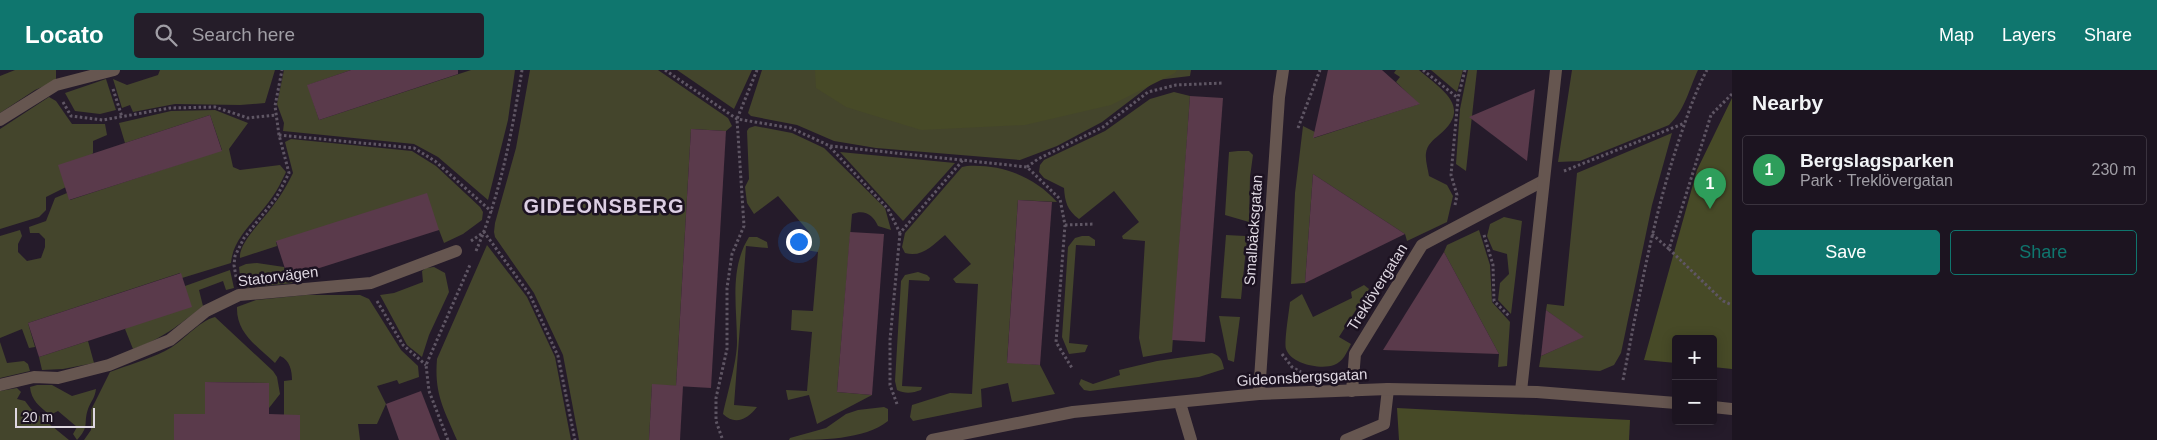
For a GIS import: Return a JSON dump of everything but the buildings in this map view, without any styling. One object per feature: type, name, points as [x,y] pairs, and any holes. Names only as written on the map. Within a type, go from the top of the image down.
[{"type":"street","name":"Smalbäcksgatan","points":[[1259,394],[1279,97],[1283,70]]},
{"type":"street","points":[[1521,391],[1556,70]]},
{"type":"street","points":[[0,120],[56,85],[111,71]]},
{"type":"street","name":"Treklövergatan","points":[[1352,391],[1355,354],[1422,245],[1543,181]]},
{"type":"street","name":"Statorvägen","points":[[0,384],[34,377],[58,378],[109,365],[170,340],[206,311],[239,295],[371,283],[456,251]]},
{"type":"street","name":"Gideonsbergsgatan","points":[[932,440],[1072,412],[1259,394],[1388,389],[1521,391],[1672,403]]},
{"type":"street","points":[[1346,440],[1384,424],[1388,389]]},
{"type":"street","points":[[1180,403],[1191,440]]},
{"type":"street","points":[[1717,407],[1732,409]]},
{"type":"path","points":[[239,295],[234,265],[235,256],[244,238],[276,198],[289,173],[279,135],[275,106],[282,70]]},
{"type":"path","points":[[665,70],[737,119],[791,128],[830,146],[1027,167],[1060,199],[1065,225],[1056,342],[1072,368]]},
{"type":"path","points":[[722,438],[716,421],[716,406],[727,349],[727,288],[732,254],[744,226],[737,119],[757,70]]},
{"type":"path","points":[[1296,135],[1320,70]]},
{"type":"path","points":[[1423,70],[1458,98]]},
{"type":"path","points":[[1458,226],[1453,211],[1457,195],[1451,174],[1458,98],[1465,70]]},
{"type":"path","points":[[1623,381],[1664,183],[1697,88],[1707,70]]},
{"type":"path","points":[[111,71],[122,117]]},
{"type":"path","points":[[1027,167],[1038,159],[1103,127],[1148,92],[1176,85],[1224,83]]},
{"type":"path","points":[[56,85],[71,116],[103,120],[170,108],[215,107],[248,118],[276,115]]},
{"type":"path","points":[[1669,248],[1711,115],[1732,94]]},
{"type":"path","points":[[1543,181],[1685,122]]},
{"type":"path","points":[[279,135],[414,148],[435,161],[492,212]]},
{"type":"path","points":[[830,146],[888,209],[900,233],[890,340],[890,385],[897,404]]},
{"type":"path","points":[[900,233],[963,160]]},
{"type":"path","points":[[1484,212],[1483,231],[1493,265],[1494,301],[1510,317],[1528,321]]},
{"type":"path","points":[[1065,225],[1094,224]]},
{"type":"path","points":[[484,232],[530,296],[558,356],[574,440]]},
{"type":"path","points":[[1652,234],[1723,301],[1732,305]]},
{"type":"path","points":[[371,283],[374,297],[403,345],[426,366]]},
{"type":"green space","points":[[15,70],[56,70],[56,81],[35,90],[0,113],[0,76]]},
{"type":"green space","points":[[160,70],[275,70],[265,103],[240,105],[175,104],[133,112],[130,105],[122,108],[113,79],[127,85],[158,75]]},
{"type":"green space","points":[[284,70],[351,70],[308,85],[319,120],[471,70],[515,70],[508,120],[488,200],[438,157],[414,144],[283,131],[284,123],[277,104]]},
{"type":"green space","points":[[530,70],[658,70],[728,118],[732,126],[726,131],[691,129],[676,386],[652,385],[649,440],[579,440],[563,355],[534,293],[495,237],[495,223],[516,148]]},
{"type":"green space","points":[[677,70],[752,70],[734,109]]},
{"type":"green space","points":[[762,70],[1191,70],[1190,76],[1157,80],[1102,122],[1057,146],[1020,160],[876,148],[834,141],[797,125],[751,116],[748,113]]},
{"type":"green space","points":[[815,70],[1177,70],[1175,73],[1111,105],[1025,125],[921,130],[846,107],[816,88]]},
{"type":"green space","points":[[1396,70],[1419,70],[1444,92],[1454,107],[1449,125],[1431,143],[1426,156],[1429,176],[1447,185],[1453,196],[1447,222],[1407,241],[1405,234],[1313,174],[1305,283],[1291,284],[1295,193],[1303,126],[1315,132],[1314,138],[1419,104],[1396,82],[1400,77],[1394,73]]},
{"type":"green space","points":[[1431,70],[1463,70],[1457,92]]},
{"type":"green space","points":[[1468,70],[1477,70],[1466,171],[1456,164],[1460,109]]},
{"type":"green space","points":[[1572,70],[1698,70],[1683,106],[1669,125],[1580,161],[1558,162]]},
{"type":"green space","points":[[106,79],[116,110],[100,114],[75,111],[65,93]]},
{"type":"green space","points":[[1174,92],[1190,96],[1172,352],[1143,357],[1139,338],[1145,241],[1123,239],[1122,236],[1139,222],[1114,191],[1079,219],[1067,205],[1064,188],[1044,178],[1039,172],[1040,165],[1044,160],[1105,131],[1150,99]]},
{"type":"green space","points":[[49,97],[56,101],[72,124],[105,124],[107,135],[93,141],[93,153],[66,187],[46,197],[46,210],[39,217],[0,229],[0,129]]},
{"type":"green space","points":[[1732,98],[1732,369],[1717,367],[1717,335],[1672,335],[1672,363],[1644,360],[1697,170]]},
{"type":"green space","points":[[215,110],[248,123],[229,149],[233,167],[240,170],[280,165],[286,172],[273,196],[236,244],[231,263],[182,278],[180,273],[28,323],[35,347],[29,348],[22,329],[0,338],[0,236],[20,230],[22,236],[18,244],[18,252],[27,261],[41,258],[45,247],[45,239],[39,233],[30,233],[29,227],[46,221],[55,198],[67,193],[70,200],[222,150],[210,115],[125,143],[119,123],[171,111]]},
{"type":"green space","points":[[755,126],[792,133],[824,148],[885,208],[891,230],[878,226],[868,214],[861,212],[852,214],[837,392],[872,395],[817,424],[809,395],[788,400],[786,390],[807,391],[812,332],[791,330],[792,310],[813,311],[818,252],[793,248],[809,232],[778,196],[754,214],[747,203],[745,187],[749,179],[747,131]]},
{"type":"green space","points":[[1672,133],[1652,205],[1621,353],[1614,365],[1600,371],[1539,367],[1541,356],[1583,337],[1546,310],[1547,304],[1564,306],[1577,173]]},
{"type":"green space","points":[[291,139],[412,151],[436,166],[480,207],[483,212],[482,220],[463,234],[444,243],[439,230],[276,242],[277,246],[240,258],[243,245],[278,200],[293,173],[285,142]]},
{"type":"green space","points":[[1249,151],[1253,155],[1250,177],[1249,222],[1225,215],[1229,152]]},
{"type":"green space","points":[[840,152],[955,163],[903,221]]},
{"type":"green space","points":[[962,167],[992,167],[1016,174],[1038,185],[1057,202],[1018,200],[1007,362],[1040,365],[1055,394],[1012,402],[1008,383],[981,389],[982,407],[913,421],[910,417],[912,405],[950,393],[972,394],[978,284],[956,283],[953,279],[971,264],[945,235],[927,250],[917,254],[905,253],[902,247],[905,233]]},
{"type":"green space","points":[[1504,217],[1522,221],[1511,314],[1498,300],[1500,283],[1509,274],[1507,254],[1493,250],[1487,236],[1490,224]]},
{"type":"green space","points":[[1479,230],[1490,265],[1492,302],[1510,322],[1507,366],[1498,367],[1499,354],[1444,252],[1447,245]]},
{"type":"green space","points":[[1226,235],[1245,236],[1247,238],[1241,299],[1221,298]]},
{"type":"green space","points":[[1089,236],[1095,240],[1095,246],[1076,245],[1069,343],[1088,345],[1085,352],[1069,354],[1062,337],[1068,247],[1075,238]]},
{"type":"green space","points":[[749,237],[757,237],[767,242],[768,248],[746,246],[734,405],[757,407],[745,418],[732,420],[723,414],[737,350],[736,275],[743,249]]},
{"type":"green space","points":[[487,245],[527,297],[555,357],[571,440],[457,440],[441,401],[437,382],[437,359]]},
{"type":"green space","points":[[257,263],[284,267],[288,278],[293,283],[244,288],[241,286],[239,267]]},
{"type":"green space","points":[[434,267],[445,273],[449,292],[429,335],[422,357],[407,345],[380,295],[394,293],[423,282],[422,271],[426,268]]},
{"type":"green space","points":[[230,270],[234,288],[226,290],[223,281],[199,290],[203,306],[162,336],[133,349],[125,329],[185,286]]},
{"type":"green space","points":[[918,272],[930,278],[929,281],[909,280],[902,386],[922,387],[921,390],[906,393],[897,390],[895,381],[901,281],[905,275]]},
{"type":"green space","points":[[1364,285],[1369,289],[1339,337],[1351,344],[1340,362],[1322,367],[1314,366],[1300,362],[1289,354],[1286,349],[1286,340],[1290,302],[1302,294],[1313,317],[1352,298],[1351,292]]},
{"type":"green space","points":[[306,295],[360,295],[369,299],[401,350],[418,366],[419,377],[399,384],[397,380],[377,386],[386,404],[377,424],[358,424],[360,440],[300,440],[300,415],[284,415],[284,381],[292,380],[288,363],[280,356],[275,363],[255,345],[240,324],[237,307],[256,300]]},
{"type":"green space","points":[[1219,316],[1240,317],[1234,362],[1228,360]]},
{"type":"green space","points":[[215,317],[273,371],[277,377],[280,394],[269,408],[269,383],[205,382],[205,414],[174,414],[174,440],[84,440],[91,430],[91,410],[110,372],[165,351],[202,323]]},
{"type":"green space","points":[[88,341],[94,363],[63,369],[42,370],[39,357]]},
{"type":"green space","points":[[0,342],[7,363],[24,361],[28,364],[30,371],[0,378]]},
{"type":"green space","points":[[1212,353],[1221,359],[1224,369],[1199,377],[1090,391],[1084,390],[1079,384],[1081,379],[1093,384],[1120,375],[1119,370],[1157,361]]},
{"type":"green space","points":[[52,385],[72,396],[96,389],[88,409],[85,428],[77,440],[73,434],[77,427],[58,411],[50,415],[34,399],[30,387]]},
{"type":"green space","points":[[17,388],[21,392],[17,399],[25,401],[31,409],[69,440],[0,440],[0,391]]},
{"type":"green space","points":[[884,407],[888,409],[888,421],[867,432],[841,438],[789,440],[790,438],[826,428],[846,414],[858,410]]},
{"type":"green space","points":[[1397,408],[1630,420],[1629,440],[1399,440]]},
{"type":"place","name":"Bergslagsparken","points":[[1710,209]]},
{"type":"district","name":"GIDEONSBERG","points":[[604,206]]}]
